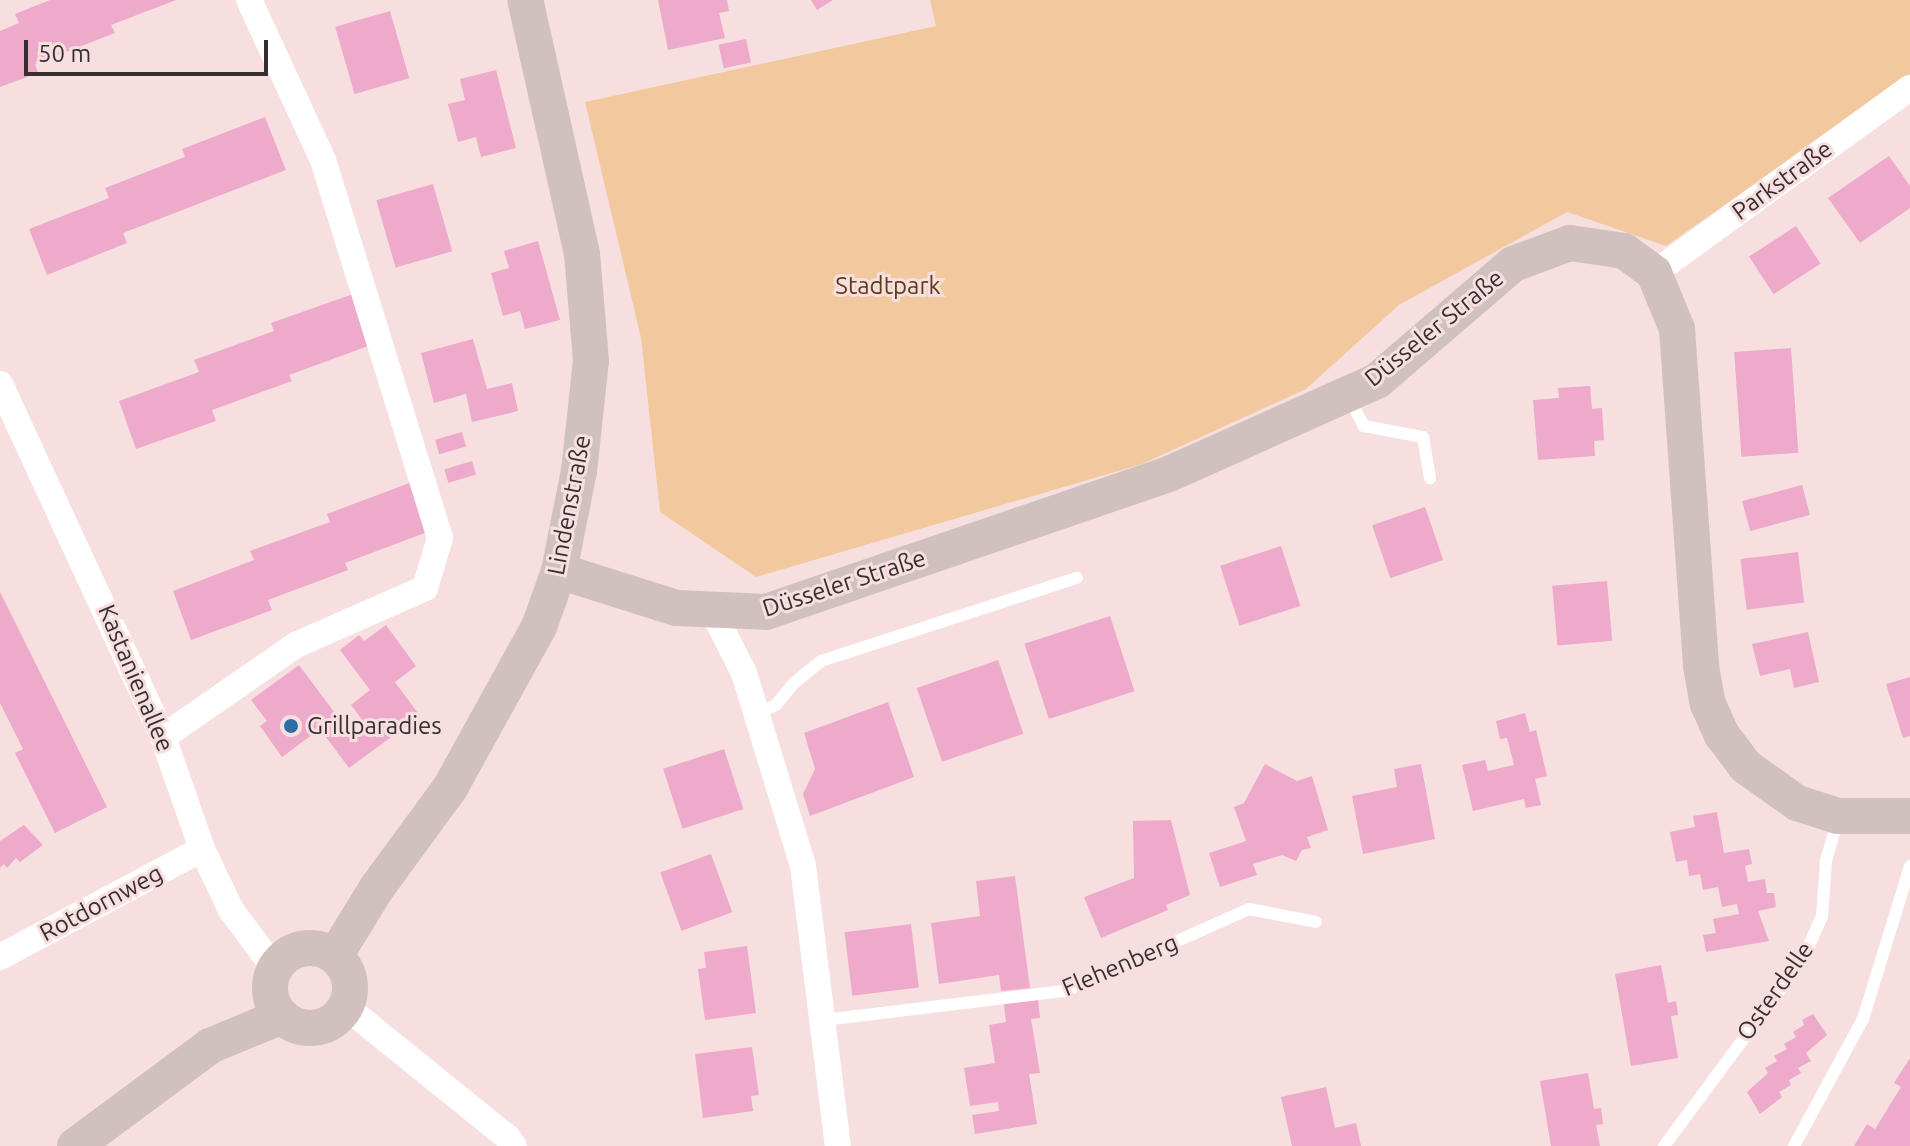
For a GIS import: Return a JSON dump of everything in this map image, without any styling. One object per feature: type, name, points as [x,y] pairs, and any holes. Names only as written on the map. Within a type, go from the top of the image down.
[{"type":"main road","name":"Lindenstraße","points":[[335,956],[376,889],[450,788],[539,627],[559,571],[579,471],[591,361],[582,254],[525,0]]},
{"type":"main road","name":"Düsseler Straße","points":[[559,571],[676,608],[766,612],[1154,479],[1377,381],[1513,264],[1570,243],[1624,251],[1654,273]]},
{"type":"main road","points":[[1654,273],[1677,329],[1701,666],[1708,704],[1722,735],[1745,766],[1797,803],[1838,816],[1879,819],[1910,816]]},
{"type":"main road","points":[[302,948],[319,948],[335,956],[342,963],[350,983],[346,1007],[330,1023],[316,1028],[301,1027],[282,1016],[270,993],[275,969],[286,956],[302,948]]},
{"type":"main road","points":[[75,1146],[210,1046],[282,1016]]},
{"type":"street","points":[[163,737],[296,645],[425,588],[440,538],[323,160],[249,0]]},
{"type":"street","name":"Parkstraße","points":[[1654,273],[1910,88]]},
{"type":"street","name":"Kastanienallee","points":[[0,384],[163,737],[202,849],[231,910],[275,969]]},
{"type":"street","points":[[713,612],[744,673],[803,866],[838,1146]]},
{"type":"street","name":"Rotdornweg","points":[[0,957],[202,849]]},
{"type":"street","points":[[346,1007],[507,1137],[514,1146]]},
{"type":"lane","points":[[1348,394],[1364,426],[1423,437],[1430,478]]},
{"type":"lane","points":[[758,713],[776,705],[794,683],[821,661],[1077,578]]},
{"type":"lane","name":"Osterdelle","points":[[1664,1146],[1803,959],[1822,916],[1826,861],[1838,816]]},
{"type":"lane","points":[[1794,1146],[1863,1019],[1910,866]]},
{"type":"lane","name":"Flehenberg","points":[[824,1020],[1065,991],[1249,909],[1316,922]]},
{"type":"green space","name":"Stadtpark","points":[[930,0],[1910,0],[1910,75],[1666,246],[1567,212],[1399,305],[1306,389],[1142,464],[756,577],[660,512],[641,338],[585,102],[936,26]]},
{"type":"building","points":[[50,0],[176,0],[111,25],[115,33],[35,64],[38,73],[0,87],[0,31],[19,23],[15,14]]},
{"type":"building","points":[[658,0],[727,0],[729,11],[719,13],[725,38],[668,50]]},
{"type":"building","points":[[811,0],[833,0],[817,10]]},
{"type":"building","points":[[390,11],[409,78],[355,94],[335,27]]},
{"type":"building","points":[[746,39],[751,62],[724,68],[719,45]]},
{"type":"building","points":[[496,70],[516,148],[481,157],[476,137],[458,142],[448,104],[465,100],[460,79]]},
{"type":"building","points":[[265,117],[286,170],[123,233],[127,243],[47,275],[29,229],[109,198],[105,188],[185,157],[182,149]]},
{"type":"building","points":[[1889,156],[1910,186],[1910,208],[1860,243],[1828,198]]},
{"type":"building","points":[[433,184],[452,251],[396,268],[376,200]]},
{"type":"building","points":[[1796,226],[1821,264],[1774,294],[1749,256]]},
{"type":"building","points":[[538,241],[560,320],[525,329],[520,311],[503,316],[491,273],[509,268],[504,251]]},
{"type":"building","points":[[353,294],[371,345],[289,375],[292,381],[212,410],[216,421],[136,449],[119,401],[199,372],[194,360],[274,331],[271,323]]},
{"type":"building","points":[[473,339],[487,389],[512,383],[518,411],[472,422],[466,394],[434,403],[421,353]]},
{"type":"building","points":[[1791,348],[1798,453],[1741,457],[1734,352]]},
{"type":"building","points":[[1590,386],[1592,409],[1602,408],[1604,440],[1594,441],[1595,456],[1538,460],[1533,400],[1559,398],[1558,388]]},
{"type":"building","points":[[462,432],[466,446],[439,454],[435,440]]},
{"type":"building","points":[[472,461],[476,474],[448,483],[444,469]]},
{"type":"building","points":[[412,482],[430,531],[345,563],[348,570],[268,600],[272,610],[191,640],[173,591],[254,560],[250,551],[330,522],[327,514]]},
{"type":"building","points":[[1802,485],[1810,515],[1750,531],[1742,501]]},
{"type":"building","points":[[1425,507],[1443,560],[1390,578],[1372,525]]},
{"type":"building","points":[[1281,546],[1300,606],[1240,626],[1220,566]]},
{"type":"building","points":[[1798,552],[1804,603],[1747,610],[1740,559]]},
{"type":"building","points":[[1607,581],[1612,641],[1557,646],[1552,586]]},
{"type":"building","points":[[0,592],[107,807],[55,833],[15,753],[23,749],[0,703]]},
{"type":"building","points":[[1110,616],[1134,691],[1049,719],[1024,644]]},
{"type":"building","points":[[386,625],[416,666],[395,682],[420,716],[349,768],[320,729],[282,757],[260,726],[267,721],[251,700],[299,665],[352,736],[366,725],[351,705],[370,690],[340,650],[359,635],[364,641]]},
{"type":"building","points":[[1808,632],[1819,682],[1794,688],[1790,669],[1760,676],[1752,644]]},
{"type":"building","points":[[998,660],[1023,734],[942,762],[917,688]]},
{"type":"building","points":[[1910,677],[1910,736],[1903,738],[1886,684]]},
{"type":"building","points":[[888,702],[914,777],[810,816],[803,794],[815,769],[804,733]]},
{"type":"building","points":[[1525,713],[1530,732],[1536,730],[1547,776],[1535,779],[1541,805],[1526,808],[1524,799],[1473,811],[1462,765],[1485,760],[1488,771],[1514,765],[1507,738],[1500,739],[1496,721]]},
{"type":"building","points":[[724,749],[743,809],[683,829],[663,769]]},
{"type":"building","points":[[1265,764],[1297,781],[1312,776],[1328,830],[1307,837],[1311,848],[1302,850],[1296,861],[1282,855],[1253,864],[1257,875],[1220,887],[1209,853],[1246,841],[1234,807],[1244,803]]},
{"type":"building","points":[[1421,764],[1435,839],[1363,854],[1352,796],[1397,787],[1394,769]]},
{"type":"building","points":[[1717,812],[1724,853],[1749,849],[1752,864],[1745,866],[1748,882],[1765,879],[1767,893],[1774,893],[1776,907],[1758,911],[1769,941],[1706,952],[1703,935],[1716,933],[1713,919],[1739,914],[1737,904],[1722,907],[1718,887],[1703,890],[1700,874],[1689,876],[1687,860],[1676,862],[1670,832],[1695,827],[1693,816]]},
{"type":"building","points":[[1171,820],[1190,895],[1166,905],[1168,910],[1101,938],[1084,897],[1134,878],[1133,821]]},
{"type":"building","points":[[24,825],[43,845],[20,862],[16,858],[7,868],[4,864],[0,868],[0,841]]},
{"type":"building","points":[[711,854],[732,912],[681,931],[660,872]]},
{"type":"building","points":[[1015,876],[1030,988],[1001,991],[999,975],[939,984],[931,923],[980,916],[976,881]]},
{"type":"building","points":[[911,924],[919,988],[852,996],[844,932]]},
{"type":"building","points":[[747,946],[756,1013],[705,1020],[698,969],[706,968],[704,952]]},
{"type":"building","points":[[1661,965],[1668,1003],[1676,1001],[1678,1015],[1671,1016],[1678,1058],[1631,1066],[1615,974]]},
{"type":"building","points":[[1038,1000],[1040,1018],[1031,1019],[1040,1073],[1029,1074],[1037,1124],[975,1134],[972,1115],[999,1111],[998,1102],[970,1106],[964,1068],[995,1063],[989,1025],[1006,1022],[1004,1004]]},
{"type":"building","points":[[1813,1014],[1827,1035],[1806,1053],[1811,1061],[1798,1068],[1801,1073],[1789,1080],[1791,1085],[1779,1092],[1782,1097],[1760,1114],[1747,1092],[1768,1073],[1765,1068],[1777,1061],[1774,1056],[1787,1049],[1784,1044],[1796,1037],[1793,1032],[1804,1025],[1802,1020]]},
{"type":"building","points":[[752,1047],[759,1095],[751,1096],[753,1111],[703,1118],[695,1054]]},
{"type":"building","points":[[1910,1058],[1910,1146],[1854,1146],[1867,1124],[1875,1129],[1901,1087],[1894,1083]]},
{"type":"building","points":[[1588,1073],[1594,1109],[1601,1108],[1603,1124],[1596,1125],[1600,1146],[1551,1146],[1540,1081]]},
{"type":"building","points":[[1326,1087],[1335,1128],[1356,1123],[1361,1146],[1292,1146],[1281,1097]]},
{"type":"place","name":"Grillparadies","points":[[291,726]]}]
